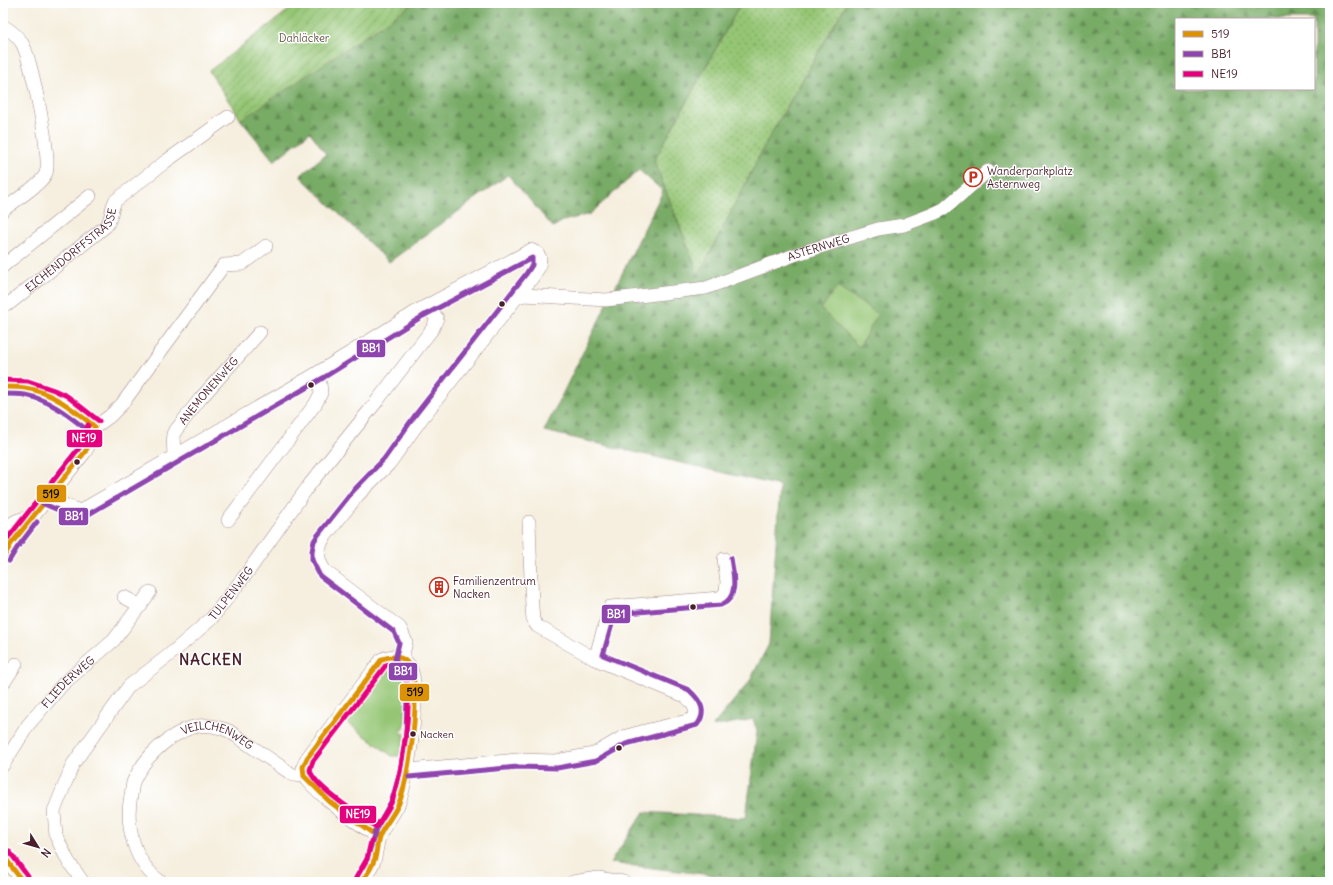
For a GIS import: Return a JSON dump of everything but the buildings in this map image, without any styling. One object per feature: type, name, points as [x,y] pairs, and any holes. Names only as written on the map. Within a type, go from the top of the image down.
[{"type":"street","points":[[3,26],[8,28],[22,44],[27,57],[41,124],[46,140],[48,168],[42,180],[3,210]]},
{"type":"street","name":"EICHENDORFFSTRASSE","points":[[3,304],[10,303],[106,226],[111,219],[112,208],[115,202],[165,162],[229,117]]},
{"type":"street","name":"ASTERNWEG","points":[[516,298],[524,295],[606,300],[706,288],[797,254],[878,229],[904,225],[933,214],[944,209],[988,170]]},
{"type":"street","points":[[3,266],[90,196]]},
{"type":"street","points":[[3,558],[11,544],[85,452],[90,443],[95,427],[110,416],[122,404],[224,265],[242,264],[266,246]]},
{"type":"street","points":[[47,498],[80,511],[319,372],[419,310],[531,250],[537,253],[540,258],[539,266],[532,278],[422,418],[389,464],[353,500],[323,539],[319,547],[318,556],[320,564],[325,571],[400,628],[406,642],[402,658]]},
{"type":"street","name":"TULPENWEG","points":[[83,882],[68,861],[56,836],[54,811],[73,764],[129,686],[173,652],[211,619],[247,573],[310,484],[377,401],[433,328],[437,318],[430,311],[419,310]]},
{"type":"street","name":"ANEMONENWEG","points":[[174,456],[173,434],[200,399],[260,332]]},
{"type":"street","points":[[228,520],[316,403],[321,393],[319,372]]},
{"type":"street","points":[[3,387],[26,388],[51,396],[63,402],[95,427]]},
{"type":"street","points":[[3,532],[14,521],[23,518],[32,518]]},
{"type":"street","points":[[408,770],[518,760],[556,760],[594,754],[623,737],[687,721],[693,719],[696,714],[692,702],[685,696],[595,659],[537,626],[533,620],[529,522]]},
{"type":"street","points":[[595,659],[610,607],[720,598],[726,592],[727,582],[724,560]]},
{"type":"street","name":"FLIEDERWEG","points":[[3,765],[28,724],[63,684],[114,640],[150,592]]},
{"type":"street","points":[[124,597],[141,606]]},
{"type":"street","points":[[361,882],[373,862],[380,838],[398,804],[408,770],[413,734],[414,692],[412,674],[409,666],[402,658],[393,656],[382,659],[307,758],[303,767],[304,776],[315,790],[380,838]]},
{"type":"street","points":[[3,684],[16,664]]},
{"type":"street","name":"VEILCHENWEG","points":[[161,882],[145,867],[135,847],[129,813],[133,781],[143,764],[160,746],[180,732],[189,728],[199,725],[218,726],[229,730],[293,775],[304,776]]},
{"type":"street","points":[[3,855],[23,882]]},
{"type":"street","points":[[573,882],[598,878],[623,882]]},
{"type":"green space","name":"Dahläcker","points":[[298,3],[414,3],[241,120],[209,71]]},
{"type":"green space","points":[[414,3],[741,3],[654,161],[699,275],[767,141],[847,3],[1330,3],[1330,882],[848,882],[840,877],[835,882],[747,882],[746,879],[610,863],[644,812],[746,818],[757,731],[753,719],[712,727],[749,682],[769,644],[780,486],[544,431],[663,191],[639,170],[590,214],[563,221],[553,227],[508,175],[389,262],[300,176],[326,154],[310,132],[274,161],[240,119]]},
{"type":"green space","points":[[741,3],[847,3],[767,141],[699,276],[654,161]]},
{"type":"green space","points":[[837,287],[878,314],[859,347],[821,309]]},
{"type":"green space","points":[[393,667],[402,673],[406,688],[405,726],[403,726],[401,733],[405,734],[401,756],[392,756],[344,720],[381,671]]},
{"type":"transit line","name":"BB1","points":[[3,394],[25,395],[43,400],[51,404],[87,430],[84,440],[79,448],[40,498],[44,504],[77,518],[82,518],[323,378],[423,316],[532,258],[532,265],[526,274],[416,414],[384,459],[353,491],[314,541],[312,560],[320,576],[394,632],[399,643],[395,660],[403,671],[406,682],[406,734],[400,772],[392,800],[376,829],[367,859],[356,878]]},
{"type":"transit line","name":"NE19","points":[[3,380],[28,381],[54,390],[67,396],[99,421]]},
{"type":"transit line","name":"519","points":[[3,387],[25,388],[45,393],[63,403],[95,427]]},
{"type":"transit line","name":"NE19","points":[[3,544],[79,448],[84,440],[88,425]]},
{"type":"transit line","name":"519","points":[[3,558],[11,544],[85,452],[90,443],[95,427]]},
{"type":"transit line","name":"BB1","points":[[9,561],[37,522]]},
{"type":"transit line","name":"BB1","points":[[409,777],[518,767],[557,768],[596,761],[626,744],[697,725],[702,715],[702,710],[699,702],[689,690],[603,655],[615,614],[721,605],[727,602],[731,597],[734,584],[731,558]]},
{"type":"transit line","name":"519","points":[[304,776],[303,767],[307,758],[382,659],[389,657],[404,659],[409,665],[413,677],[415,693],[413,734],[407,774],[399,803],[380,835],[374,861],[361,882]]},
{"type":"transit line","name":"NE19","points":[[391,664],[401,666],[406,677],[408,712],[403,754],[396,790],[390,805],[376,827],[329,792],[313,777],[310,770],[313,761],[386,665],[391,664]]},
{"type":"transit line","name":"519","points":[[304,776],[330,802],[379,838]]},
{"type":"transit line","name":"NE19","points":[[356,878],[367,859],[371,841]]},
{"type":"transit line","name":"NE19","points":[[9,851],[29,878]]},
{"type":"transit line","name":"519","points":[[3,855],[23,882]]},
{"type":"place","name":"Wanderparkplatz Asternweg","points":[[973,177]]},
{"type":"place","name":"Familienzentrum Nacken","points":[[439,587]]},
{"type":"place","name":"Nacken","points":[[413,734]]},
{"type":"district","name":"NACKEN","points":[[211,660]]}]
